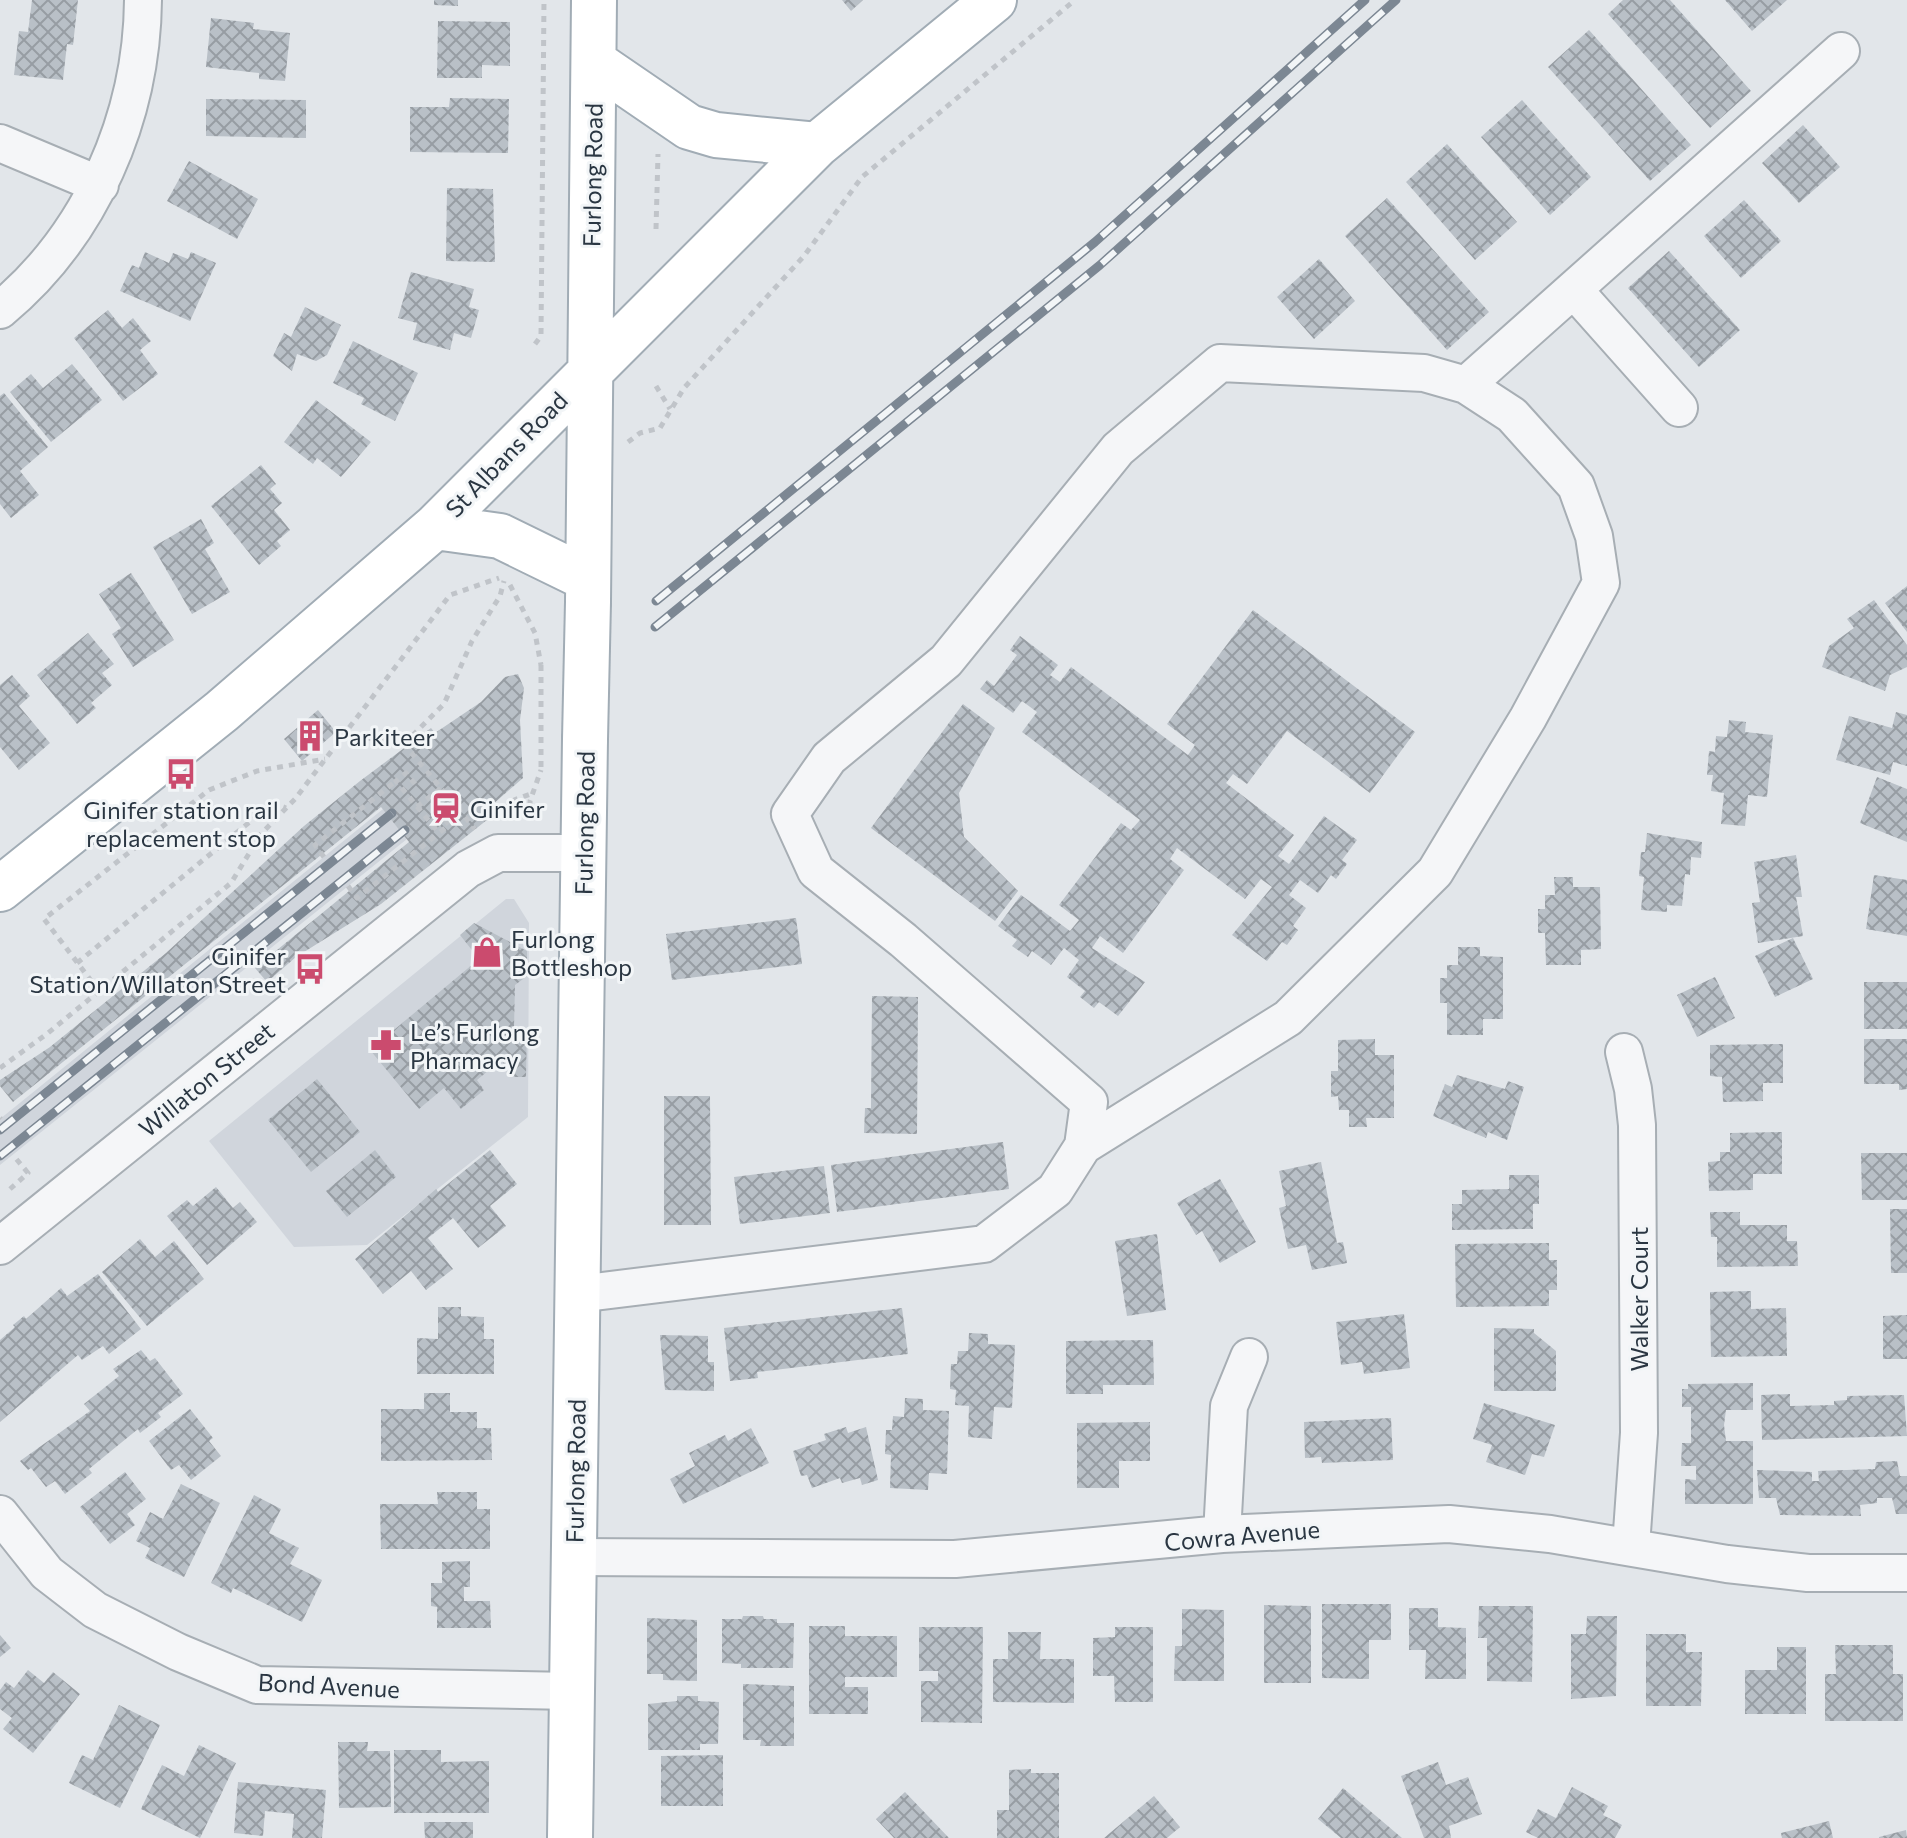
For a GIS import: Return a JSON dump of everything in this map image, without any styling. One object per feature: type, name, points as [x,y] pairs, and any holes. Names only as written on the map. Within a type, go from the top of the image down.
[{"type":"main road","name":"Furlong Road","points":[[570,1838],[594,0]]},
{"type":"main road","name":"St Albans Road","points":[[0,889],[222,711],[435,527],[591,367],[817,145],[994,0]]},
{"type":"main road","points":[[594,62],[689,127],[716,135],[817,145]]},
{"type":"main road","points":[[435,527],[500,536],[588,591]]},
{"type":"street","points":[[0,310],[47,265],[100,185],[134,83],[143,0]]},
{"type":"street","points":[[1466,385],[1841,51]]},
{"type":"street","points":[[0,143],[100,185]]},
{"type":"street","points":[[1574,290],[1679,408]]},
{"type":"street","points":[[578,1294],[984,1244],[1055,1190],[1083,1146],[1089,1102],[903,940],[816,871],[790,814],[829,758],[946,661],[1118,449],[1220,363],[1424,373],[1466,385],[1512,415],[1576,486],[1594,536],[1601,583],[1528,718],[1435,872],[1288,1018],[1083,1146]]},
{"type":"street","name":"Willaton Street","points":[[0,1246],[485,857],[515,851],[584,853]]},
{"type":"street","name":"Walker Court","points":[[1624,1052],[1637,1125],[1639,1433],[1631,1546]]},
{"type":"street","points":[[1222,1534],[1229,1406],[1249,1357]]},
{"type":"street","name":"Bond Avenue","points":[[0,1514],[47,1573],[95,1610],[178,1652],[257,1685],[571,1691]]},
{"type":"street","name":"Cowra Avenue","points":[[573,1557],[955,1559],[1222,1534],[1449,1524],[1631,1546],[1727,1564],[1808,1573],[1907,1573]]},
{"type":"path","points":[[535,344],[541,336],[544,0]]},
{"type":"path","points":[[640,433],[660,428],[670,409],[711,355],[820,237],[862,177],[1075,0]]},
{"type":"path","points":[[656,386],[670,409]]},
{"type":"path","points":[[505,576],[535,633],[541,665],[541,770],[530,801],[530,831]]},
{"type":"path","points":[[0,1068],[231,883],[261,834],[286,809],[450,595],[505,576]]},
{"type":"path","points":[[404,744],[444,704],[472,641],[500,596],[505,576]]},
{"type":"path","points":[[344,734],[404,744],[478,833]]},
{"type":"path","points":[[99,991],[44,919],[209,790],[257,771],[326,758]]},
{"type":"path","points":[[324,857],[315,845],[406,773],[415,784]]},
{"type":"path","points":[[396,781],[439,833]]},
{"type":"path","points":[[417,807],[441,788]]},
{"type":"path","points":[[77,963],[273,803],[286,809]]},
{"type":"path","points":[[348,886],[357,898],[449,825],[439,812]]},
{"type":"path","points":[[0,1197],[28,1173],[13,1155]]},
{"type":"shaded area","points":[[383,809],[407,839],[0,1165],[0,1119]]},
{"type":"shaded area","points":[[506,899],[514,899],[529,923],[528,1117],[367,1245],[294,1247],[209,1141]]},
{"type":"building","points":[[32,0],[78,0],[73,45],[67,44],[63,80],[14,75],[19,31],[28,32]]},
{"type":"building","points":[[434,0],[458,0],[458,6],[434,5]]},
{"type":"building","points":[[842,0],[863,0],[851,11]]},
{"type":"building","points":[[1623,0],[1670,0],[1751,91],[1710,128],[1608,14]]},
{"type":"building","points":[[1725,0],[1787,0],[1752,31]]},
{"type":"building","points":[[211,18],[254,23],[253,29],[290,33],[285,81],[259,79],[259,73],[206,67]]},
{"type":"building","points":[[438,21],[510,22],[510,66],[482,65],[482,78],[437,78]]},
{"type":"building","points":[[1589,30],[1691,145],[1650,181],[1548,67]]},
{"type":"building","points":[[450,98],[509,99],[508,153],[410,152],[410,107],[449,107]]},
{"type":"building","points":[[206,99],[306,100],[306,138],[206,136]]},
{"type":"building","points":[[1522,100],[1591,177],[1550,215],[1481,137]]},
{"type":"building","points":[[1803,125],[1840,167],[1799,203],[1762,163]]},
{"type":"building","points":[[1447,144],[1517,222],[1475,260],[1406,182]]},
{"type":"building","points":[[189,161],[258,199],[237,239],[167,201]]},
{"type":"building","points":[[447,188],[493,189],[495,262],[446,261]]},
{"type":"building","points":[[1387,198],[1489,312],[1447,350],[1345,236]]},
{"type":"building","points":[[1744,200],[1781,241],[1741,278],[1704,236]]},
{"type":"building","points":[[1669,251],[1740,330],[1699,367],[1628,288]]},
{"type":"building","points":[[145,252],[169,263],[173,253],[188,259],[191,252],[216,263],[190,321],[120,291],[132,265],[139,268]]},
{"type":"building","points":[[1319,259],[1355,301],[1314,339],[1277,297]]},
{"type":"building","points":[[411,272],[474,289],[469,307],[479,310],[471,338],[454,333],[450,350],[413,340],[417,323],[398,318]]},
{"type":"building","points":[[305,307],[341,325],[327,355],[316,361],[297,354],[292,371],[273,356],[284,333],[291,337]]},
{"type":"building","points":[[108,310],[122,328],[133,318],[151,341],[140,350],[158,374],[123,401],[74,338]]},
{"type":"building","points":[[353,341],[418,373],[395,421],[361,404],[364,398],[333,383]]},
{"type":"building","points":[[72,364],[102,400],[51,442],[10,392],[31,374],[43,388]]},
{"type":"building","points":[[4,393],[48,447],[20,471],[39,495],[11,518],[0,504],[0,396]]},
{"type":"building","points":[[316,400],[371,442],[341,477],[317,458],[313,464],[284,442]]},
{"type":"building","points":[[261,465],[276,484],[270,489],[282,503],[274,510],[290,530],[277,541],[281,546],[259,565],[211,506]]},
{"type":"building","points":[[201,519],[214,543],[205,549],[230,592],[192,614],[153,547]]},
{"type":"building","points":[[131,573],[174,640],[133,667],[112,634],[121,628],[99,594]]},
{"type":"building","points":[[1907,586],[1907,632],[1885,603]]},
{"type":"building","points":[[1874,600],[1907,645],[1907,667],[1890,675],[1885,691],[1822,667],[1829,646],[1854,628],[1847,619]]},
{"type":"building","points":[[1253,610],[1415,732],[1370,793],[1287,731],[1247,784],[1233,774],[1226,783],[1294,835],[1278,856],[1289,864],[1324,816],[1357,840],[1342,860],[1347,864],[1336,879],[1331,875],[1318,893],[1300,880],[1289,895],[1306,908],[1293,926],[1298,930],[1287,945],[1282,942],[1267,961],[1232,935],[1272,887],[1261,879],[1245,899],[1177,848],[1170,859],[1184,870],[1123,953],[1100,936],[1092,948],[1145,982],[1118,1016],[1099,1002],[1094,1008],[1080,997],[1085,991],[1067,977],[1079,960],[1064,948],[1051,965],[1032,951],[1028,957],[1012,946],[1017,940],[998,926],[1021,895],[1070,931],[1079,920],[1059,905],[1121,823],[1131,830],[1140,820],[1022,732],[1037,712],[1022,701],[1013,713],[980,689],[987,680],[994,686],[1017,655],[1010,650],[1020,636],[1058,665],[1050,675],[1060,682],[1071,667],[1188,755],[1195,745],[1167,724]]},
{"type":"building","points":[[88,633],[114,664],[102,673],[112,685],[91,703],[96,708],[77,724],[37,675]]},
{"type":"building","points":[[518,674],[524,688],[520,720],[523,778],[492,805],[497,812],[381,904],[296,957],[267,982],[255,968],[409,842],[381,807],[13,1102],[0,1086],[0,1080],[50,1047],[166,953],[304,826],[360,781],[431,728],[435,733],[481,702],[505,677]]},
{"type":"building","points":[[12,675],[30,696],[19,706],[50,743],[19,770],[0,747],[0,685]]},
{"type":"building","points":[[963,704],[995,728],[959,793],[964,837],[1018,891],[995,921],[871,828]]},
{"type":"building","name":"Parkiteer","points":[[318,710],[336,732],[302,761],[284,739]]},
{"type":"building","points":[[1896,712],[1907,715],[1907,766],[1893,762],[1890,775],[1836,760],[1849,716],[1892,728]]},
{"type":"building","points":[[1729,720],[1746,722],[1745,732],[1773,735],[1767,797],[1748,795],[1745,826],[1721,824],[1724,793],[1711,791],[1713,775],[1707,775],[1709,751],[1715,752],[1716,736],[1727,737]]},
{"type":"building","points":[[1877,777],[1907,789],[1907,842],[1860,823]]},
{"type":"building","points":[[1647,833],[1702,842],[1701,858],[1691,857],[1690,875],[1685,874],[1682,906],[1667,905],[1667,912],[1641,910],[1644,877],[1639,876],[1641,852],[1645,852]]},
{"type":"building","points":[[1796,855],[1802,897],[1796,897],[1803,936],[1758,943],[1752,903],[1760,902],[1754,862]]},
{"type":"building","points":[[1874,875],[1907,880],[1907,936],[1866,929]]},
{"type":"building","points":[[1554,877],[1573,877],[1573,887],[1600,887],[1601,949],[1581,950],[1581,965],[1546,965],[1545,933],[1538,933],[1538,909],[1545,909],[1545,895],[1555,895]]},
{"type":"building","points":[[796,918],[802,964],[672,980],[666,934]]},
{"type":"building","points":[[474,923],[527,951],[527,976],[515,985],[514,1028],[527,1028],[526,1077],[514,1077],[501,1060],[477,1080],[484,1090],[461,1109],[444,1088],[419,1109],[370,1050],[479,959],[460,935]]},
{"type":"building","points":[[1793,938],[1813,979],[1775,997],[1755,956]]},
{"type":"building","points":[[1458,947],[1480,947],[1480,956],[1503,957],[1503,1019],[1483,1019],[1483,1035],[1447,1035],[1447,1003],[1440,1003],[1440,978],[1447,978],[1447,965],[1458,965]]},
{"type":"building","points":[[1715,977],[1735,1018],[1697,1037],[1677,995]]},
{"type":"building","points":[[1864,982],[1907,982],[1907,1029],[1864,1029]]},
{"type":"building","points":[[872,996],[918,997],[917,1134],[864,1133],[865,1108],[871,1108]]},
{"type":"building","points":[[1375,1039],[1375,1055],[1394,1055],[1394,1118],[1366,1118],[1367,1127],[1349,1127],[1349,1110],[1339,1110],[1338,1096],[1331,1097],[1331,1071],[1338,1071],[1338,1040]]},
{"type":"building","points":[[1864,1039],[1907,1039],[1907,1089],[1899,1090],[1899,1084],[1864,1084]]},
{"type":"building","points":[[1783,1044],[1783,1083],[1763,1083],[1763,1101],[1723,1102],[1722,1077],[1710,1076],[1710,1045]]},
{"type":"building","points":[[1457,1075],[1505,1089],[1508,1081],[1524,1087],[1507,1140],[1488,1132],[1486,1138],[1433,1116],[1445,1084],[1452,1087]]},
{"type":"building","points":[[317,1079],[360,1132],[311,1172],[268,1120]]},
{"type":"building","points":[[664,1096],[710,1096],[711,1225],[664,1225]]},
{"type":"building","points":[[1782,1132],[1782,1174],[1753,1174],[1753,1190],[1709,1191],[1708,1162],[1720,1161],[1720,1152],[1730,1152],[1730,1133]]},
{"type":"building","points":[[1003,1142],[1009,1189],[837,1212],[831,1165]]},
{"type":"building","points":[[375,1150],[396,1177],[347,1217],[326,1191]]},
{"type":"building","points":[[490,1150],[517,1184],[490,1206],[506,1226],[478,1248],[453,1218],[428,1238],[453,1269],[426,1290],[411,1271],[383,1294],[355,1259],[436,1189],[438,1192]]},
{"type":"building","points":[[1861,1153],[1907,1153],[1907,1200],[1862,1200]]},
{"type":"building","points":[[1321,1162],[1337,1243],[1343,1242],[1347,1263],[1312,1270],[1306,1245],[1288,1249],[1279,1208],[1286,1206],[1279,1171]]},
{"type":"building","points":[[824,1166],[830,1213],[740,1224],[734,1177]]},
{"type":"building","points":[[1509,1175],[1539,1175],[1539,1204],[1533,1204],[1533,1229],[1452,1230],[1452,1204],[1462,1204],[1462,1190],[1509,1189]]},
{"type":"building","points":[[1220,1179],[1256,1242],[1220,1263],[1202,1231],[1196,1235],[1177,1203]]},
{"type":"building","points":[[216,1187],[233,1208],[240,1202],[257,1222],[207,1265],[167,1216],[187,1200],[193,1206]]},
{"type":"building","points":[[1890,1209],[1907,1209],[1907,1273],[1891,1273]]},
{"type":"building","points":[[1710,1212],[1740,1212],[1740,1225],[1787,1225],[1787,1241],[1797,1241],[1798,1266],[1717,1267],[1717,1237],[1711,1237]]},
{"type":"building","points":[[1157,1234],[1166,1310],[1127,1316],[1115,1241]]},
{"type":"building","points":[[140,1239],[155,1257],[174,1241],[204,1279],[147,1326],[102,1272]]},
{"type":"building","points":[[1549,1243],[1549,1260],[1557,1260],[1557,1290],[1549,1290],[1549,1306],[1456,1307],[1455,1244]]},
{"type":"building","points":[[98,1274],[141,1329],[109,1354],[103,1346],[82,1360],[78,1355],[0,1422],[0,1340],[15,1327],[13,1325],[24,1316],[26,1319],[61,1288],[67,1296]]},
{"type":"building","points":[[1751,1291],[1751,1309],[1786,1308],[1787,1356],[1711,1357],[1710,1292]]},
{"type":"building","points":[[438,1307],[461,1307],[461,1316],[484,1317],[484,1339],[494,1339],[494,1374],[417,1374],[417,1338],[438,1339]]},
{"type":"building","points":[[902,1308],[908,1354],[757,1372],[758,1378],[730,1381],[724,1328]]},
{"type":"building","points":[[1404,1314],[1410,1368],[1364,1374],[1362,1362],[1341,1365],[1336,1322]]},
{"type":"building","points":[[1907,1315],[1907,1359],[1883,1359],[1883,1316]]},
{"type":"building","points":[[1494,1328],[1534,1329],[1534,1333],[1556,1351],[1556,1391],[1494,1391]]},
{"type":"building","points":[[969,1333],[988,1334],[988,1344],[1015,1345],[1012,1408],[994,1407],[992,1439],[968,1437],[969,1406],[955,1405],[956,1390],[950,1389],[951,1364],[957,1364],[958,1351],[968,1351]]},
{"type":"building","points":[[660,1335],[708,1336],[708,1362],[714,1362],[714,1391],[665,1390]]},
{"type":"building","points":[[1153,1340],[1154,1385],[1103,1385],[1103,1394],[1066,1394],[1066,1341]]},
{"type":"building","points":[[141,1350],[150,1361],[155,1358],[183,1394],[158,1413],[161,1417],[140,1433],[138,1429],[89,1469],[92,1473],[65,1494],[55,1481],[46,1487],[31,1468],[28,1470],[20,1461],[90,1411],[84,1404],[119,1376],[113,1369]]},
{"type":"building","points":[[1753,1383],[1753,1410],[1726,1410],[1724,1425],[1726,1441],[1753,1441],[1753,1504],[1685,1504],[1685,1479],[1696,1480],[1696,1466],[1681,1466],[1682,1443],[1691,1443],[1691,1407],[1682,1407],[1682,1389],[1688,1389],[1688,1384]]},
{"type":"building","points":[[424,1393],[450,1393],[450,1412],[477,1412],[477,1428],[491,1428],[492,1460],[381,1461],[381,1409],[424,1409]]},
{"type":"building","points":[[1790,1394],[1790,1406],[1834,1405],[1834,1401],[1847,1400],[1847,1396],[1904,1395],[1907,1436],[1762,1440],[1761,1395]]},
{"type":"building","points":[[905,1398],[923,1399],[923,1410],[949,1411],[947,1474],[929,1473],[928,1490],[890,1488],[891,1455],[885,1454],[886,1430],[892,1430],[893,1416],[904,1417]]},
{"type":"building","points":[[1484,1403],[1555,1425],[1544,1457],[1532,1454],[1525,1475],[1486,1462],[1492,1445],[1473,1439]]},
{"type":"building","points":[[190,1409],[213,1438],[209,1441],[221,1456],[191,1480],[179,1465],[171,1470],[149,1441]]},
{"type":"building","points":[[1391,1418],[1393,1460],[1322,1463],[1321,1457],[1305,1458],[1304,1422]]},
{"type":"building","points":[[1150,1422],[1150,1461],[1119,1461],[1119,1488],[1077,1488],[1077,1423]]},
{"type":"building","points":[[846,1427],[848,1433],[866,1427],[878,1480],[862,1485],[860,1478],[842,1483],[840,1478],[812,1488],[807,1475],[801,1476],[793,1451],[826,1440],[824,1434]]},
{"type":"building","points":[[751,1428],[769,1463],[683,1504],[670,1479],[695,1466],[689,1453],[725,1435],[728,1441]]},
{"type":"building","points":[[1897,1461],[1900,1476],[1907,1476],[1907,1514],[1896,1514],[1892,1498],[1877,1498],[1877,1503],[1860,1505],[1861,1516],[1780,1515],[1776,1498],[1759,1498],[1757,1470],[1812,1472],[1812,1481],[1819,1481],[1818,1471],[1875,1469],[1876,1462]]},
{"type":"building","points":[[125,1472],[146,1499],[127,1514],[135,1525],[110,1544],[80,1507]]},
{"type":"building","points":[[181,1484],[220,1503],[184,1577],[145,1558],[150,1548],[136,1541],[150,1512],[163,1519]]},
{"type":"building","points":[[437,1492],[477,1492],[477,1509],[490,1509],[490,1549],[381,1549],[380,1504],[438,1504]]},
{"type":"building","points":[[254,1495],[281,1509],[269,1533],[299,1548],[290,1564],[322,1580],[302,1622],[233,1588],[231,1593],[211,1583]]},
{"type":"building","points":[[470,1561],[470,1587],[464,1587],[464,1601],[490,1601],[491,1628],[437,1628],[437,1607],[431,1606],[431,1583],[442,1583],[442,1562]]},
{"type":"building","points":[[1322,1604],[1391,1604],[1391,1640],[1369,1640],[1369,1679],[1322,1678]]},
{"type":"building","points":[[1264,1605],[1311,1606],[1311,1683],[1264,1683]]},
{"type":"building","points":[[1479,1606],[1533,1606],[1532,1682],[1487,1681],[1487,1638],[1478,1638]]},
{"type":"building","points":[[1409,1608],[1438,1608],[1438,1627],[1466,1628],[1466,1679],[1425,1679],[1426,1650],[1409,1650]]},
{"type":"building","points":[[1182,1609],[1224,1610],[1224,1681],[1174,1681],[1175,1646],[1182,1646]]},
{"type":"building","points":[[743,1616],[763,1616],[764,1619],[777,1619],[777,1623],[794,1623],[793,1668],[741,1668],[741,1664],[722,1663],[722,1619],[742,1619]]},
{"type":"building","points":[[1587,1616],[1617,1616],[1616,1696],[1571,1699],[1571,1634],[1586,1634]]},
{"type":"building","points":[[647,1618],[697,1620],[697,1681],[663,1680],[663,1674],[647,1674]]},
{"type":"building","points":[[809,1626],[845,1626],[845,1636],[897,1636],[897,1677],[845,1677],[845,1687],[868,1687],[868,1714],[809,1714]]},
{"type":"building","points":[[919,1627],[983,1627],[982,1723],[921,1722],[921,1681],[938,1681],[938,1671],[919,1671]]},
{"type":"building","points":[[1115,1627],[1153,1627],[1153,1702],[1115,1702],[1114,1676],[1093,1676],[1093,1638],[1115,1637]]},
{"type":"building","points":[[1008,1632],[1041,1632],[1040,1659],[1074,1659],[1074,1703],[993,1702],[993,1659],[1008,1659]]},
{"type":"building","points":[[1646,1634],[1686,1634],[1686,1652],[1702,1652],[1701,1706],[1646,1706]]},
{"type":"building","points":[[0,1635],[11,1648],[0,1657]]},
{"type":"building","points":[[1835,1645],[1893,1645],[1893,1674],[1903,1674],[1903,1721],[1825,1721],[1825,1674],[1836,1674]]},
{"type":"building","points":[[1777,1647],[1806,1647],[1806,1714],[1745,1714],[1745,1670],[1777,1670]]},
{"type":"building","points":[[28,1670],[44,1683],[53,1672],[80,1694],[33,1753],[3,1729],[12,1718],[0,1709],[0,1690],[6,1682],[14,1688]]},
{"type":"building","points":[[743,1684],[794,1686],[794,1746],[760,1746],[761,1740],[743,1740]]},
{"type":"building","points":[[677,1696],[698,1696],[698,1701],[719,1702],[718,1744],[700,1744],[700,1750],[648,1750],[648,1704],[677,1701]]},
{"type":"building","points":[[119,1705],[160,1725],[120,1808],[69,1783],[82,1755],[93,1760]]},
{"type":"building","points":[[338,1742],[368,1742],[367,1751],[390,1751],[391,1807],[339,1808]]},
{"type":"building","points":[[199,1745],[236,1763],[200,1838],[141,1809],[162,1765],[184,1776]]},
{"type":"building","points":[[394,1750],[441,1750],[441,1762],[489,1761],[489,1813],[394,1813]]},
{"type":"building","points":[[723,1755],[723,1806],[661,1806],[661,1756]]},
{"type":"building","points":[[1438,1762],[1446,1785],[1468,1777],[1482,1814],[1449,1826],[1451,1838],[1424,1838],[1401,1776]]},
{"type":"building","points":[[1031,1769],[1031,1773],[1059,1773],[1059,1838],[997,1838],[997,1810],[1009,1810],[1009,1770]]},
{"type":"building","points":[[238,1782],[326,1790],[322,1838],[292,1838],[294,1814],[265,1811],[263,1836],[234,1833]]},
{"type":"building","points":[[1572,1787],[1608,1806],[1603,1815],[1622,1825],[1615,1838],[1538,1838],[1526,1832],[1538,1809],[1556,1818]]},
{"type":"building","points":[[1343,1788],[1402,1838],[1341,1838],[1318,1819]]},
{"type":"building","points":[[905,1792],[949,1838],[894,1838],[876,1819]]},
{"type":"building","points":[[1154,1796],[1180,1827],[1167,1838],[1104,1838]]},
{"type":"building","points":[[1829,1821],[1833,1838],[1782,1838],[1781,1833]]},
{"type":"building","points":[[424,1822],[473,1822],[473,1838],[425,1838]]},
{"type":"building","points":[[1906,1830],[1907,1838],[1879,1838],[1879,1837]]},
{"type":"railway","points":[[656,601],[1095,242],[1365,0]]},
{"type":"railway","points":[[655,627],[1100,265],[1396,0]]},
{"type":"railway","points":[[0,1130],[392,813]]},
{"type":"railway","points":[[0,1156],[405,830]]},
{"type":"place","name":"Parkiteer","points":[[310,736]]},
{"type":"place","name":"Ginifer station rail replacement stop","points":[[181,774]]},
{"type":"place","name":"Ginifer","points":[[446,808]]},
{"type":"place","name":"Furlong Bottleshop","points":[[487,952]]},
{"type":"place","name":"Ginifer Station/Willaton Street","points":[[310,969]]},
{"type":"place","name":"Le’s Furlong Pharmacy","points":[[386,1045]]}]
